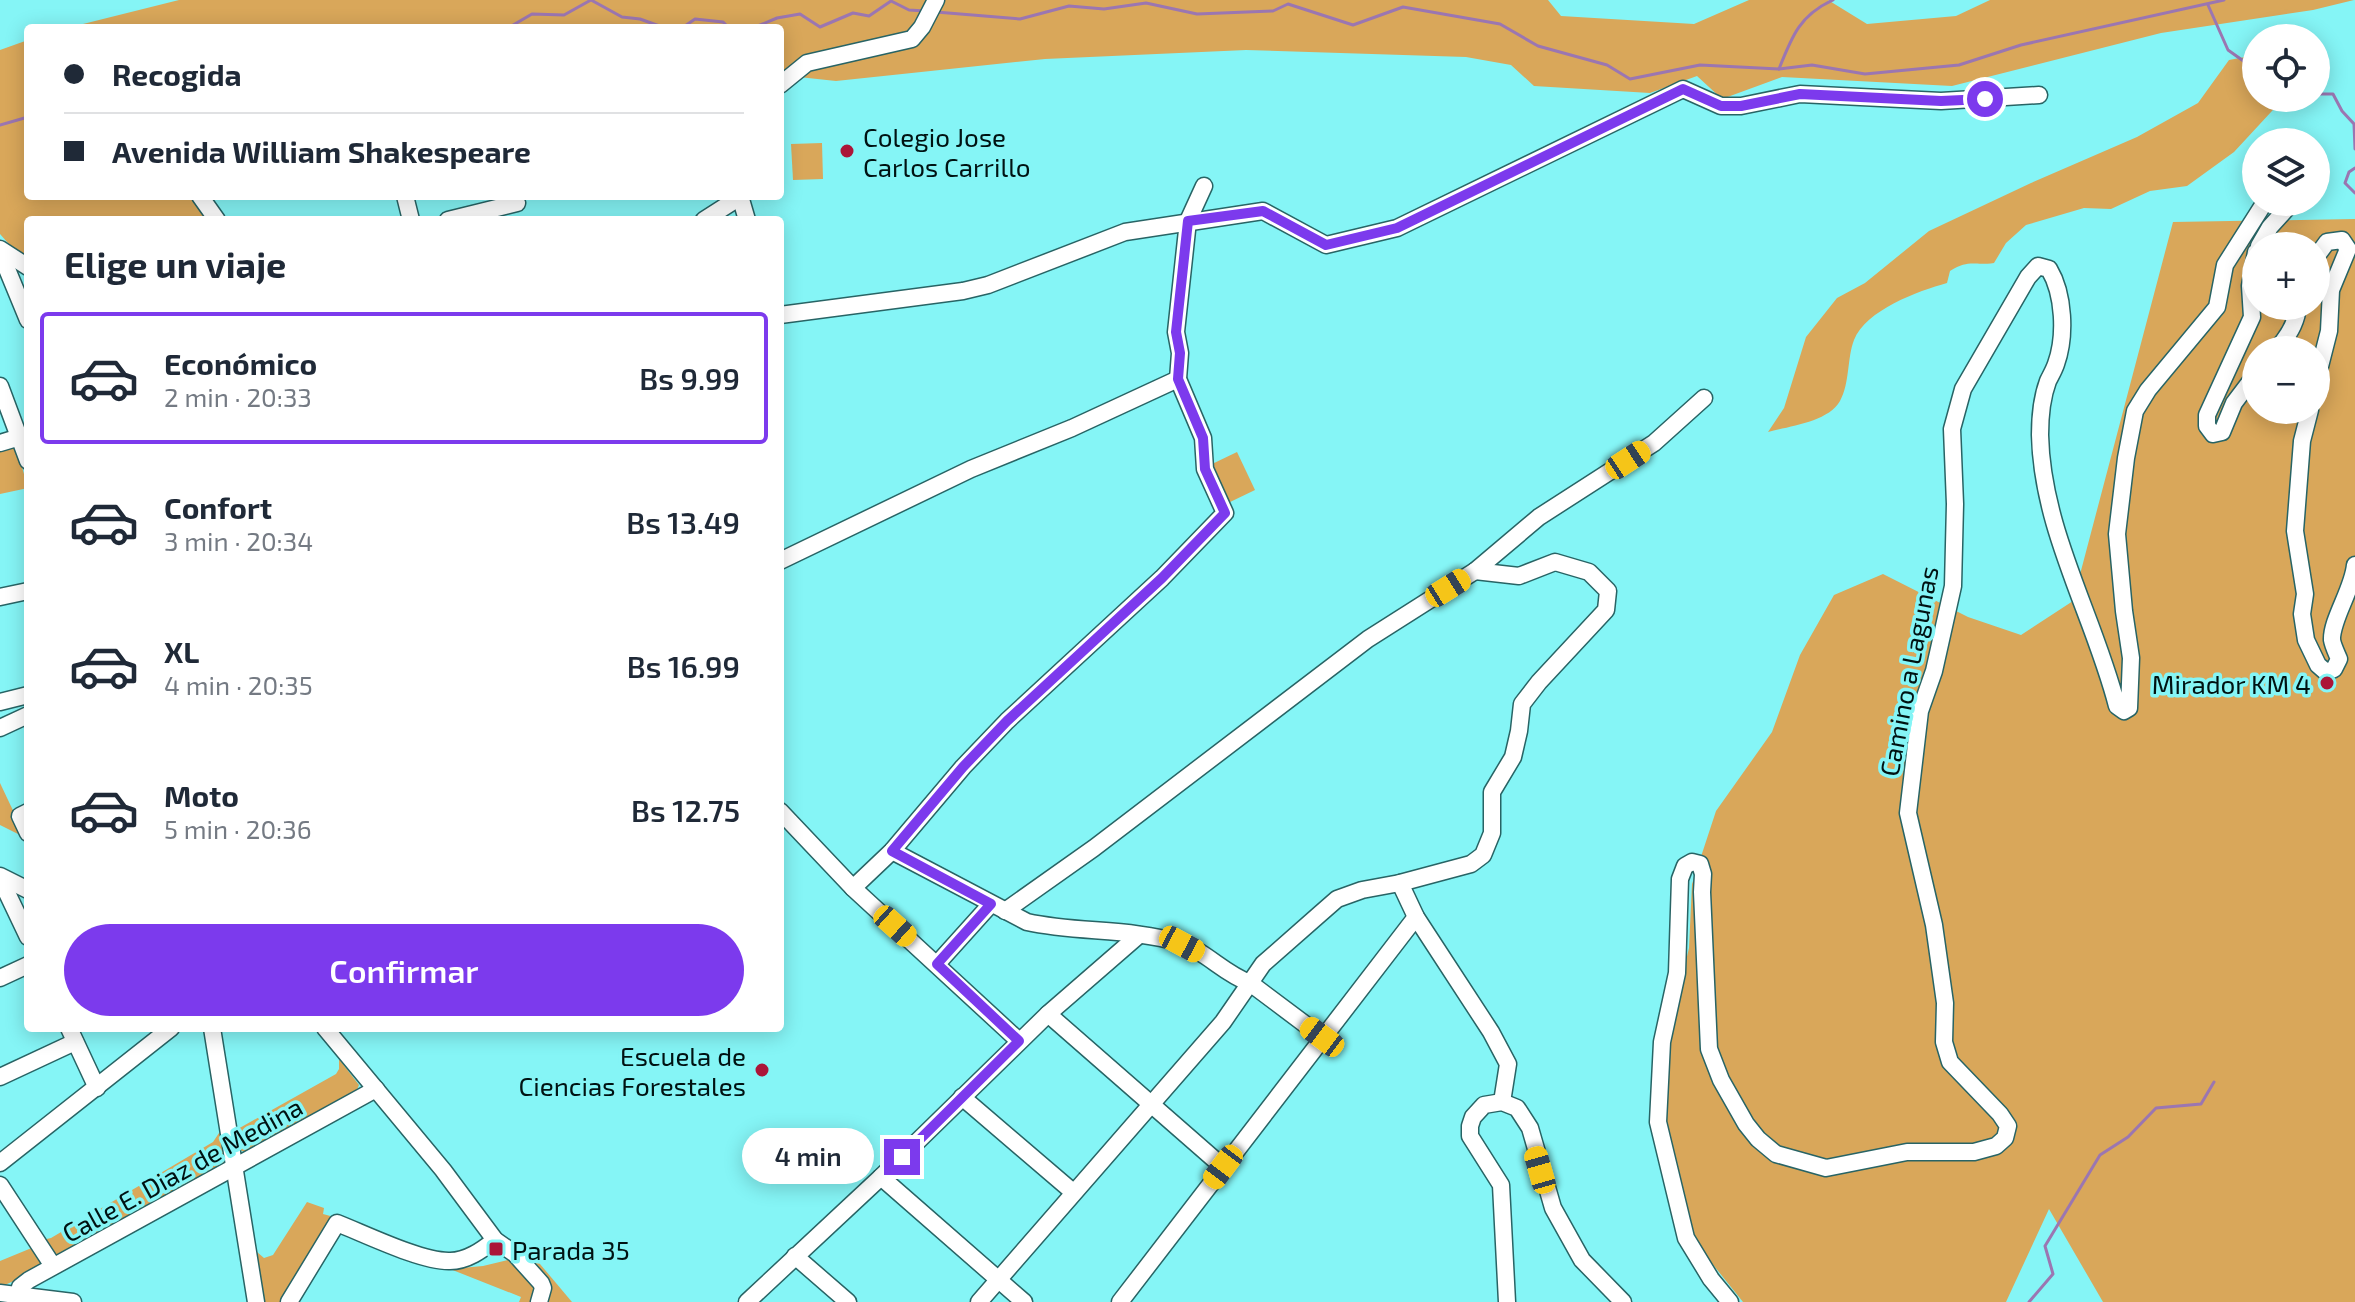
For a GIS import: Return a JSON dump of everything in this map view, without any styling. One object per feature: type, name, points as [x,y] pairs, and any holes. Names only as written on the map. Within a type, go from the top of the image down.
[{"type":"street","points":[[784,82],[807,63],[912,39],[936,0]]},
{"type":"street","points":[[784,314],[963,291],[988,285],[1125,232],[1188,221],[1263,211],[1326,245],[1397,228],[1683,89],[1721,106],[1741,106],[1800,94],[1941,101],[2039,95]]},
{"type":"street","points":[[853,888],[892,851],[963,767],[1007,721],[1162,578],[1225,513],[1205,469],[1203,438],[1178,379],[1180,353],[1176,332],[1188,221],[1204,186]]},
{"type":"street","points":[[462,216],[516,200]]},
{"type":"street","points":[[710,216],[735,200]]},
{"type":"street","name":"Camino a Lagunas","points":[[1730,1302],[1711,1279],[1686,1238],[1658,1122],[1662,1042],[1677,973],[1680,879],[1685,866],[1692,862],[1700,864],[1703,874],[1709,1049],[1721,1080],[1758,1139],[1776,1154],[1826,1168],[1907,1152],[1974,1152],[1996,1146],[2005,1138],[2008,1126],[1950,1062],[1944,1042],[1945,1003],[1934,925],[1908,813],[1920,711],[1934,671],[1953,586],[1955,504],[1952,429],[1956,408],[1963,389],[2028,277],[2038,266],[2049,269],[2057,282],[2062,338],[2041,410],[2041,447],[2047,500],[2117,706],[2124,711],[2129,708],[2131,658],[2117,534],[2135,411],[2148,390],[2217,307],[2225,265],[2256,216]]},
{"type":"street","points":[[2267,232],[2280,216]]},
{"type":"street","points":[[2330,242],[2342,240],[2348,249],[2331,290],[2330,310]]},
{"type":"street","points":[[0,250],[24,265]]},
{"type":"street","points":[[0,250],[24,310]]},
{"type":"street","points":[[2242,339],[2207,415],[2207,426],[2213,434],[2222,432],[2242,392]]},
{"type":"street","points":[[784,559],[971,469],[1072,428],[1178,379]]},
{"type":"street","points":[[0,386],[24,449]]},
{"type":"street","points":[[937,964],[998,908],[1094,848],[1368,639],[1475,571],[1539,517],[1654,443],[1704,398]]},
{"type":"street","points":[[2306,424],[2302,441],[2295,531],[2305,594],[2302,614],[2306,640],[2318,665],[2326,672],[2334,669],[2339,659],[2332,641],[2334,628],[2354,580],[2355,565]]},
{"type":"street","points":[[0,443],[20,437]]},
{"type":"street","points":[[979,1302],[1223,1022],[1263,964],[1337,899],[1471,864],[1483,855],[1492,833],[1492,792],[1513,757],[1522,704],[1606,610],[1608,591],[1589,572],[1555,562],[1519,576],[1475,571]]},
{"type":"street","points":[[0,597],[24,592]]},
{"type":"street","points":[[0,702],[24,696]]},
{"type":"street","points":[[0,728],[24,717]]},
{"type":"street","points":[[784,815],[853,888],[1019,1041]]},
{"type":"street","points":[[892,851],[1027,922],[1047,927],[1139,935],[1182,944],[1237,979],[1250,983],[1322,1037]]},
{"type":"street","points":[[0,877],[24,888]]},
{"type":"street","points":[[0,877],[24,928]]},
{"type":"street","points":[[1400,883],[1416,917],[1491,1032],[1508,1064],[1502,1102]]},
{"type":"street","points":[[1120,1302],[1416,917]]},
{"type":"street","points":[[747,1302],[881,1177],[1019,1041],[1139,935]]},
{"type":"street","points":[[0,978],[24,967]]},
{"type":"street","points":[[1048,1014],[1223,1167]]},
{"type":"street","points":[[0,1163],[166,1032]]},
{"type":"street","points":[[213,1032],[256,1302]]},
{"type":"street","points":[[328,1032],[443,1170],[495,1240],[515,1254],[541,1283],[543,1288],[539,1302]]},
{"type":"street","points":[[0,1077],[72,1035],[97,1088]]},
{"type":"street","name":"Calle E. Diaz de Medina","points":[[18,1297],[20,1287],[53,1266],[376,1089]]},
{"type":"street","points":[[962,1097],[1073,1192]]},
{"type":"street","points":[[1507,1302],[1501,1185],[1470,1136],[1473,1117],[1484,1105],[1502,1102],[1517,1108],[1530,1128],[1553,1208],[1582,1260],[1623,1302]]},
{"type":"street","points":[[881,1177],[1024,1302]]},
{"type":"street","points":[[0,1185],[53,1266]]},
{"type":"street","points":[[289,1302],[337,1223],[426,1257],[448,1261],[462,1260],[495,1240]]},
{"type":"street","points":[[795,1256],[848,1302]]},
{"type":"street","points":[[0,1293],[73,1302]]},
{"type":"shaded area","points":[[179,0],[1548,0],[1561,16],[1694,24],[1749,0],[1828,0],[1867,24],[1956,16],[1990,0],[2354,0],[2313,10],[2161,33],[1952,86],[1782,77],[1722,99],[1697,76],[1650,93],[1534,86],[1511,65],[1466,57],[1246,50],[1045,59],[836,81],[784,75],[784,24],[83,24]]},
{"type":"shaded area","points":[[24,41],[24,200],[197,200],[208,216],[24,216],[24,256],[15,251],[0,234],[0,50]]},
{"type":"shaded area","points":[[2242,58],[2242,112],[2271,112],[2256,128],[2242,128],[2242,143],[2234,152],[2187,186],[2150,191],[2111,209],[2084,208],[2026,225],[2006,243],[1994,263],[1957,267],[1950,271],[1947,283],[1894,303],[1860,329],[1850,355],[1845,386],[1834,408],[1808,422],[1768,432],[1784,408],[1806,337],[1837,298],[1865,283],[1929,231],[2137,137],[2198,103],[2229,60]]},
{"type":"shaded area","points":[[822,143],[823,179],[793,180],[791,144]]},
{"type":"shaded area","points":[[2355,219],[2355,1302],[2103,1302],[2049,1209],[2006,1302],[1743,1302],[1694,1241],[1666,1122],[1670,1028],[1689,948],[1692,884],[1716,811],[1772,732],[1800,655],[1834,595],[1883,574],[1968,617],[2021,635],[2073,601],[2173,222]]},
{"type":"shaded area","points":[[15,443],[24,474],[24,489],[0,494],[0,448]]},
{"type":"shaded area","points":[[1237,452],[1255,490],[1228,503],[1210,465]]},
{"type":"shaded area","points":[[0,783],[24,837],[0,825]]},
{"type":"shaded area","points":[[339,1059],[359,1085],[356,1092],[245,1152],[239,1150],[236,1130],[336,1074]]},
{"type":"shaded area","points":[[223,1127],[230,1158],[226,1165],[60,1258],[52,1256],[42,1240],[51,1238],[213,1142]]},
{"type":"shaded area","points":[[307,1202],[324,1208],[323,1214],[334,1217],[280,1302],[260,1302],[252,1260],[257,1252],[264,1258],[273,1255]]},
{"type":"shaded area","points":[[34,1247],[45,1262],[42,1269],[0,1287],[0,1261]]},
{"type":"shaded area","points":[[529,1251],[572,1302],[544,1302],[524,1255]]},
{"type":"shaded area","points":[[512,1259],[537,1286],[534,1302],[519,1302],[521,1297],[450,1269],[483,1266]]},
{"type":"waterway","points":[[515,24],[532,14],[564,15],[591,0],[622,17],[654,24]]},
{"type":"waterway","points":[[1779,69],[1798,28],[1812,12],[1833,0]]},
{"type":"waterway","points":[[936,12],[1020,19],[1069,6],[1104,9],[1146,3],[1197,14],[1273,11],[1288,4],[1353,25],[1403,7],[1500,24],[1538,46],[1607,65],[1630,79],[1700,65],[1779,69],[1812,65],[1865,74],[1959,65],[2021,45],[2224,0]]},
{"type":"waterway","points":[[763,24],[800,14],[820,27],[853,13],[869,16],[891,1],[909,10],[925,11]]},
{"type":"waterway","points":[[2208,5],[2228,50],[2242,60]]},
{"type":"waterway","points":[[688,24],[695,19],[725,24]]},
{"type":"waterway","points":[[2330,94],[2354,124],[2355,149]]},
{"type":"waterway","points":[[0,125],[24,118]]},
{"type":"waterway","points":[[2355,168],[2349,172],[2345,183],[2355,193]]},
{"type":"waterway","points":[[2029,1302],[2053,1274],[2045,1246],[2100,1155],[2128,1137],[2156,1108],[2201,1104],[2214,1082]]},
{"type":"place","name":"Colegio Jose Carlos Carrillo","points":[[847,151]]},
{"type":"place","name":"Mirador KM 4","points":[[2327,683]]},
{"type":"place","name":"Escuela de Ciencias Forestales","points":[[762,1070]]},
{"type":"place","name":"Parada 35","points":[[496,1249]]},
{"type":"route","points":[[902,1157],[1019,1041],[937,964],[991,904],[892,851],[963,767],[1007,721],[1162,578],[1225,513],[1205,469],[1203,438],[1178,379],[1180,353],[1176,332],[1188,221],[1263,211],[1326,245],[1397,228],[1683,89],[1721,106],[1741,106],[1800,94],[1941,101],[1985,99]]}]
